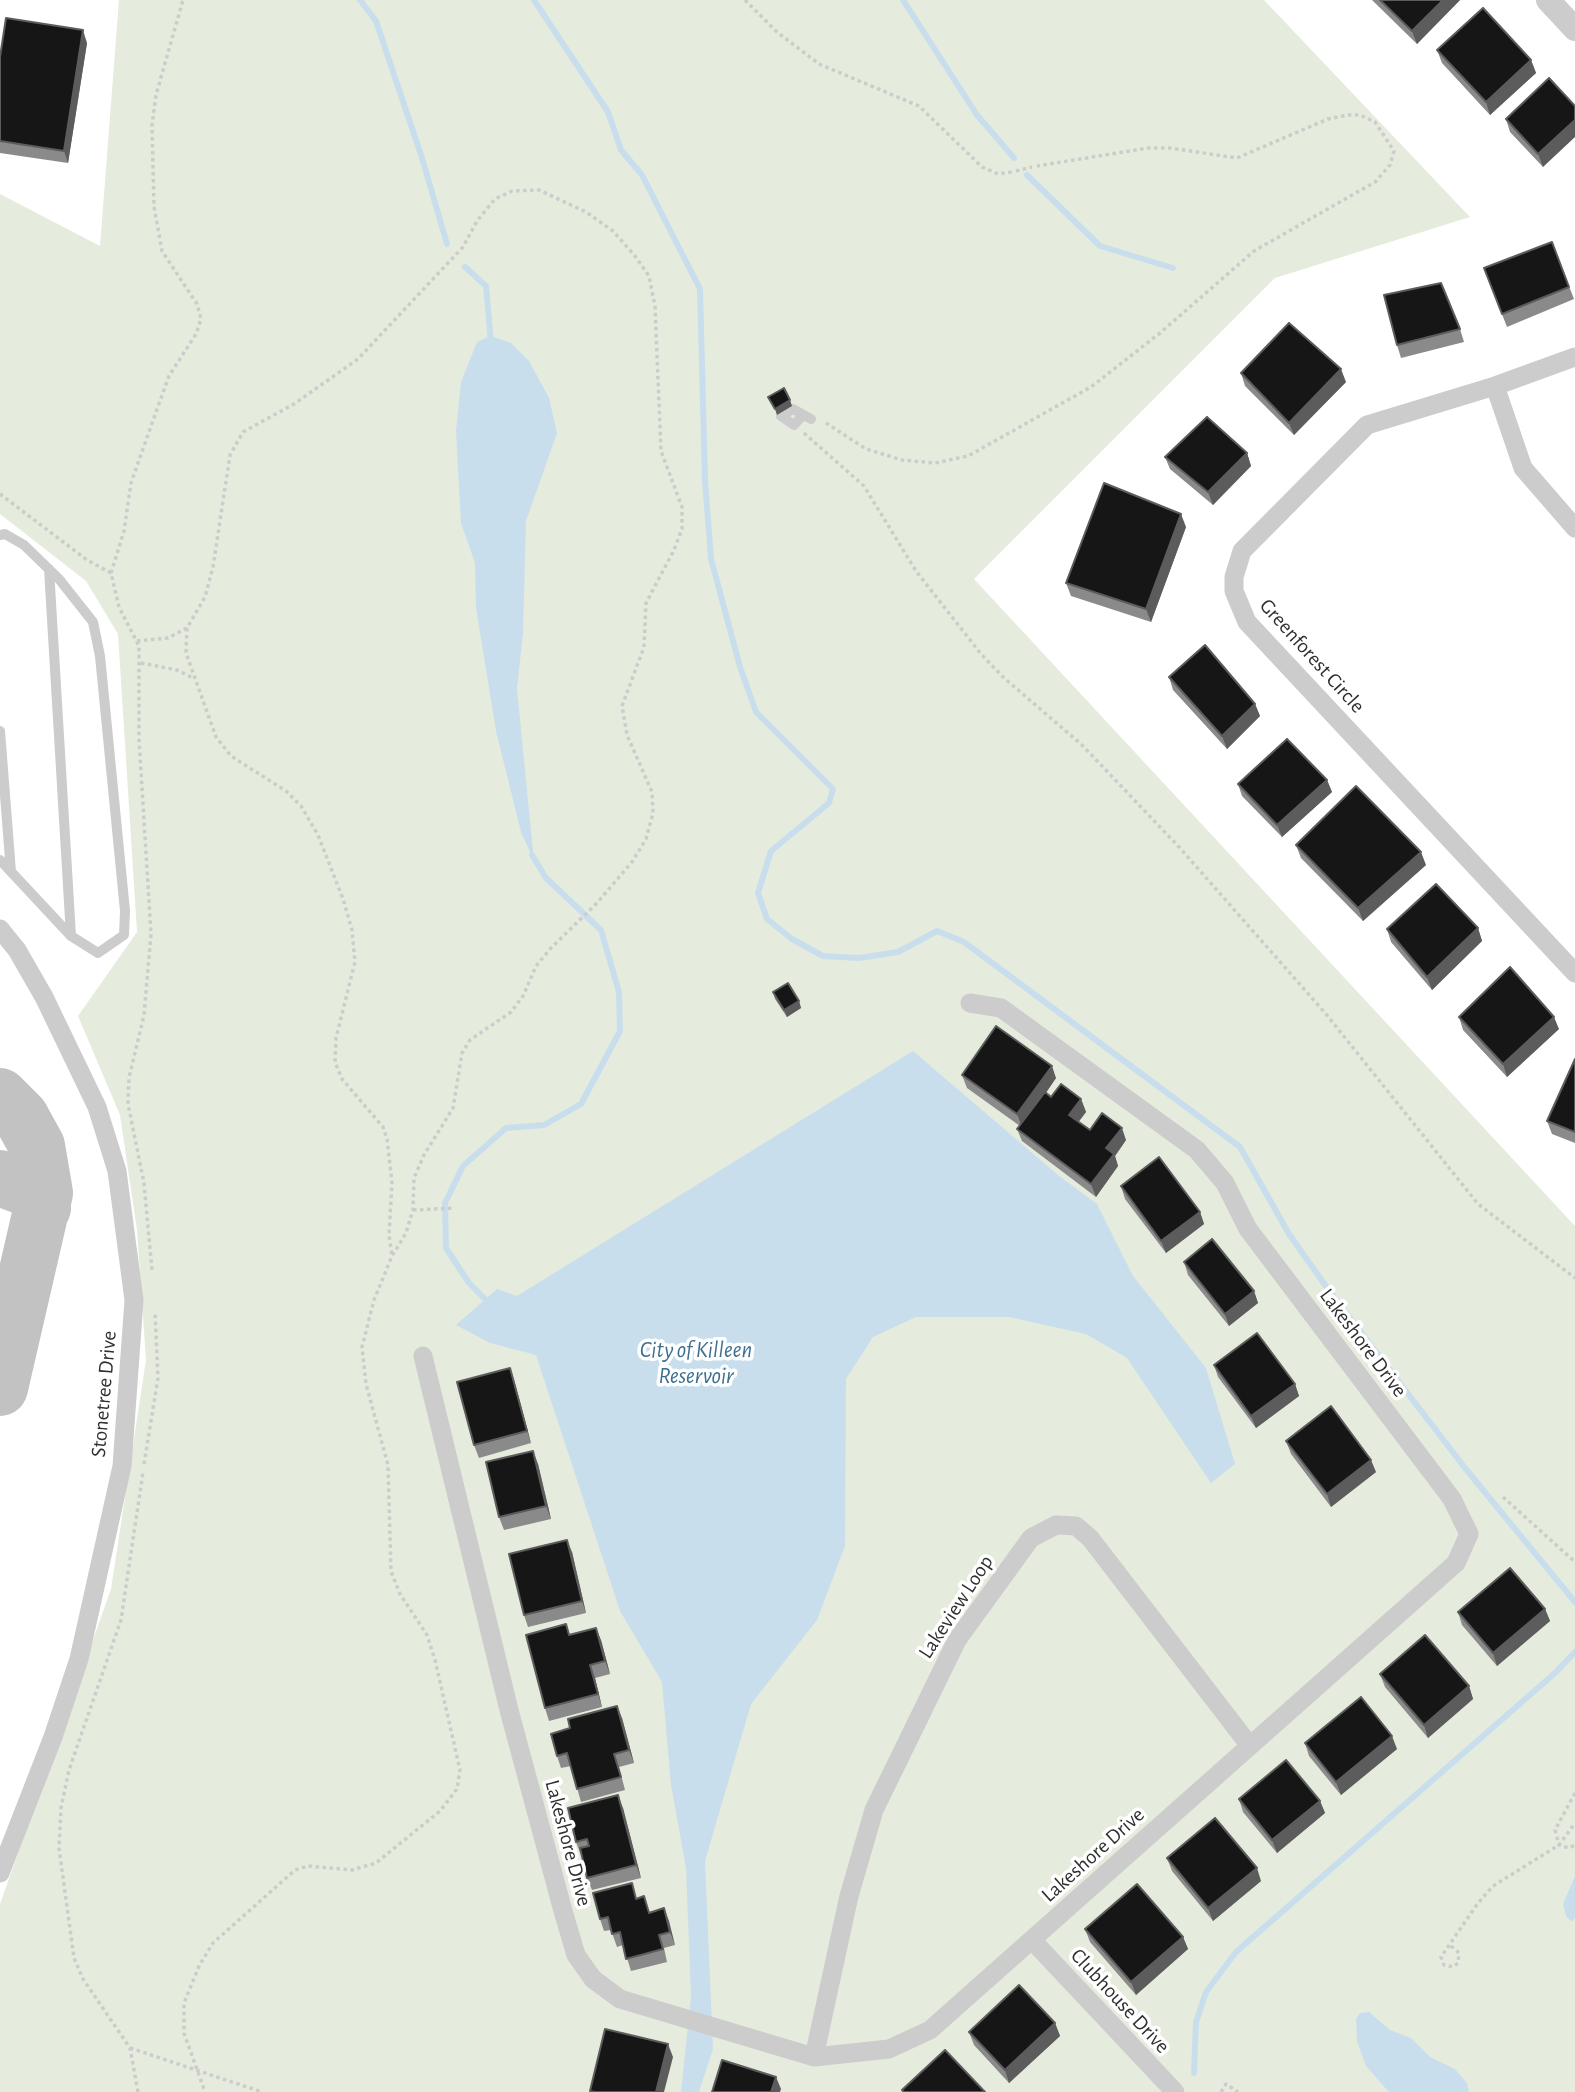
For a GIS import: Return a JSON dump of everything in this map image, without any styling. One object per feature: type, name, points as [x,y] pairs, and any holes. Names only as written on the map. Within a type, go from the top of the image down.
[{"type":"street","points":[[1548,0],[1575,29]]},
{"type":"street","name":"Greenforest Circle","points":[[1575,357],[1495,386],[1367,425],[1242,551],[1234,577],[1234,591],[1247,622],[1575,973]]},
{"type":"street","points":[[1495,386],[1523,468],[1575,528]]},
{"type":"street","name":"Stonetree Drive","points":[[0,929],[17,950],[44,997],[97,1107],[117,1171],[134,1300],[121,1466],[79,1659],[53,1737],[0,1873]]},
{"type":"street","name":"Lakeshore Drive","points":[[423,1356],[509,1710],[576,1955],[593,1979],[620,1998],[814,2057],[889,2049],[930,2030],[1456,1563],[1469,1534],[1463,1518],[1248,1229],[1225,1183],[1197,1150],[1001,1008],[970,1003]]},
{"type":"street","name":"Lakeview Loop","points":[[814,2057],[849,1896],[874,1810],[957,1640],[1031,1538],[1056,1525],[1076,1526],[1090,1538],[1250,1746]]},
{"type":"street","name":"Clubhouse Drive","points":[[1032,1940],[1175,2092]]},
{"type":"lane","points":[[0,535],[5,534],[24,545],[49,569],[93,622],[100,656],[125,912],[124,935],[98,953],[71,936],[0,860]]},
{"type":"lane","points":[[49,569],[71,936]]},
{"type":"lane","points":[[0,731],[12,872]]},
{"type":"path","points":[[183,0],[156,95],[152,124],[154,207],[162,251],[197,303],[201,319],[169,376],[156,412],[131,483],[124,531],[111,573],[119,607],[137,641],[167,638],[187,628]]},
{"type":"path","points":[[745,0],[785,39],[819,64],[919,106],[982,167],[998,174],[1148,148],[1170,148],[1237,159],[1328,119],[1348,115],[1360,115],[1375,122],[1394,151],[1391,165],[1376,182],[1254,251],[1160,333],[1091,387],[968,456],[935,463],[902,460],[866,449],[822,421],[807,417],[802,426],[804,434],[864,486],[910,562],[981,654],[1003,677],[1082,746],[1179,847],[1326,1014],[1478,1204],[1575,1278]]},
{"type":"path","points":[[205,2092],[194,2070],[184,2033],[184,2003],[199,1966],[213,1943],[295,1870],[307,1866],[352,1870],[376,1863],[440,1811],[457,1789],[460,1770],[435,1660],[427,1636],[400,1594],[391,1571],[387,1465],[366,1384],[362,1348],[374,1300],[392,1256],[406,1233],[413,1210],[414,1178],[424,1155],[453,1108],[462,1052],[470,1040],[511,1012],[523,996],[536,966],[566,931],[596,904],[640,851],[653,813],[652,792],[627,735],[622,706],[644,647],[646,603],[674,550],[682,528],[682,507],[661,451],[655,306],[649,276],[613,231],[586,212],[539,190],[512,191],[495,199],[477,221],[463,247],[358,359],[294,404],[243,432],[230,455],[213,567],[205,597],[187,628],[186,653],[216,737],[231,756],[286,791],[302,806],[318,835],[343,899],[352,930],[355,962],[336,1038],[335,1062],[342,1079],[383,1128],[387,1139],[392,1182],[388,1237],[392,1256]]},
{"type":"path","points":[[0,494],[87,560],[111,573]]},
{"type":"path","points":[[141,663],[177,670],[194,679]]},
{"type":"path","points":[[413,1210],[455,1208]]},
{"type":"path","points":[[1503,1497],[1575,1562]]},
{"type":"path","points":[[1559,1844],[1555,1830],[1575,1793]]},
{"type":"path","points":[[1451,1946],[1459,1953],[1458,1963],[1452,1967],[1444,1965],[1441,1957],[1451,1946],[1466,1919],[1493,1886],[1559,1844],[1575,1823]]},
{"type":"path","points":[[1559,1844],[1569,1848],[1575,1845]]},
{"type":"path","points":[[130,2048],[262,2092]]},
{"type":"path","points":[[1220,2092],[1226,2084],[1238,2092]]},
{"type":"green space","points":[[119,0],[1264,0],[1470,217],[1275,278],[974,579],[1575,1226],[1575,2092],[0,2092],[0,1904],[111,1589],[146,1360],[137,1230],[120,1115],[78,1016],[137,932],[118,634],[86,581],[0,514],[0,194],[100,246]]},
{"type":"water","points":[[491,336],[511,343],[529,361],[549,398],[557,433],[526,521],[523,633],[517,689],[534,861],[521,832],[496,731],[476,608],[475,563],[461,523],[456,431],[461,382],[477,342]]},
{"type":"water","name":"City of Killeen Reservoir","points":[[913,1051],[1058,1175],[1097,1204],[1133,1276],[1206,1368],[1235,1464],[1211,1483],[1127,1358],[1086,1334],[1009,1317],[916,1317],[873,1337],[846,1379],[845,1546],[817,1620],[751,1704],[705,1861],[713,2049],[699,2092],[681,2092],[691,1997],[686,1868],[671,1785],[662,1682],[620,1611],[536,1355],[490,1343],[456,1325],[497,1289],[517,1296]]},
{"type":"water","points":[[1575,1876],[1575,1917],[1572,1922],[1566,1916],[1563,1904]]},
{"type":"water","points":[[1369,2012],[1390,2030],[1411,2038],[1430,2057],[1455,2069],[1467,2083],[1469,2092],[1389,2092],[1366,2066],[1357,2041],[1356,2019],[1360,2013]]},
{"type":"building","points":[[1380,0],[1443,0],[1412,31]]},
{"type":"building","points":[[1483,8],[1531,60],[1486,102],[1437,50]]},
{"type":"building","points":[[6,18],[83,30],[64,151],[0,141],[0,57]]},
{"type":"building","points":[[1549,78],[1575,106],[1575,120],[1538,154],[1506,119]]},
{"type":"building","points":[[1552,242],[1569,287],[1502,314],[1484,268]]},
{"type":"building","points":[[1441,283],[1460,329],[1397,345],[1384,295]]},
{"type":"building","points":[[1289,323],[1341,369],[1289,423],[1241,373]]},
{"type":"building","points":[[784,388],[790,400],[775,409],[768,397]]},
{"type":"building","points":[[1207,417],[1247,453],[1208,492],[1165,457]]},
{"type":"building","points":[[1104,483],[1181,514],[1146,609],[1066,583]]},
{"type":"building","points":[[1205,645],[1255,704],[1222,736],[1169,677]]},
{"type":"building","points":[[1287,739],[1327,780],[1277,825],[1238,784]]},
{"type":"building","points":[[1356,786],[1421,852],[1358,908],[1296,845]]},
{"type":"building","points":[[1436,884],[1478,928],[1427,977],[1387,929]]},
{"type":"building","points":[[1510,967],[1554,1017],[1503,1064],[1459,1017]]},
{"type":"building","points":[[788,983],[799,1001],[784,1010],[773,992]]},
{"type":"building","points":[[996,1026],[1052,1066],[1017,1114],[962,1075]]},
{"type":"building","points":[[1575,1059],[1575,1132],[1547,1121]]},
{"type":"building","points":[[1061,1084],[1081,1099],[1069,1115],[1090,1130],[1102,1113],[1122,1128],[1106,1148],[1114,1154],[1091,1184],[1017,1129],[1045,1092],[1051,1097]]},
{"type":"building","points":[[1159,1157],[1200,1212],[1161,1241],[1121,1186]]},
{"type":"building","points":[[1212,1239],[1254,1291],[1225,1314],[1184,1262]]},
{"type":"building","points":[[1257,1333],[1295,1384],[1251,1416],[1214,1365]]},
{"type":"building","points":[[510,1368],[527,1431],[474,1445],[457,1382]]},
{"type":"building","points":[[1331,1406],[1371,1460],[1327,1494],[1286,1441]]},
{"type":"building","points":[[533,1451],[546,1506],[499,1517],[486,1462]]},
{"type":"building","points":[[567,1540],[582,1601],[524,1615],[509,1554]]},
{"type":"building","points":[[1510,1568],[1545,1609],[1493,1653],[1458,1612]]},
{"type":"building","points":[[566,1624],[569,1635],[596,1628],[605,1661],[590,1665],[598,1694],[545,1708],[526,1635]]},
{"type":"building","points":[[1425,1635],[1469,1686],[1424,1725],[1380,1674]]},
{"type":"building","points":[[1361,1697],[1392,1736],[1336,1782],[1305,1743]]},
{"type":"building","points":[[617,1706],[629,1750],[614,1754],[621,1777],[577,1789],[567,1753],[557,1756],[551,1734],[570,1728],[568,1719]]},
{"type":"building","points":[[1286,1760],[1320,1801],[1272,1840],[1239,1799]]},
{"type":"building","points":[[618,1795],[636,1865],[587,1878],[580,1848],[589,1846],[587,1839],[576,1842],[568,1808]]},
{"type":"building","points":[[1215,1818],[1257,1868],[1208,1908],[1167,1858]]},
{"type":"building","points":[[632,1883],[636,1899],[644,1896],[649,1913],[664,1908],[670,1932],[659,1935],[663,1949],[626,1959],[620,1932],[612,1934],[608,1917],[600,1919],[593,1893]]},
{"type":"building","points":[[1137,1884],[1183,1937],[1131,1982],[1085,1929]]},
{"type":"building","points":[[1019,1985],[1055,2023],[1005,2070],[969,2032]]},
{"type":"building","points":[[605,2029],[668,2044],[656,2092],[590,2091]]},
{"type":"building","points":[[945,2050],[985,2092],[902,2090]]},
{"type":"building","points":[[722,2060],[776,2077],[771,2092],[712,2092]]},
{"type":"waterway","points":[[360,0],[376,21],[422,158],[447,244]]},
{"type":"waterway","points":[[534,0],[608,112],[621,150],[642,175],[700,289],[705,480],[711,559],[740,667],[756,712],[833,789],[829,803],[771,851],[758,893],[767,919],[792,939],[823,956],[859,958],[898,952],[937,931],[964,942],[1240,1147],[1289,1234],[1330,1292],[1465,1468],[1575,1602]]},
{"type":"waterway","points":[[903,0],[977,115],[1014,158]]},
{"type":"waterway","points":[[1027,175],[1100,246],[1173,268]]},
{"type":"waterway","points":[[465,267],[486,286],[491,343]]},
{"type":"waterway","points":[[491,1305],[469,1283],[446,1248],[445,1203],[463,1166],[506,1128],[544,1125],[581,1104],[620,1031],[619,992],[601,930],[546,878],[532,855]]},
{"type":"waterway","points":[[1194,2073],[1196,2022],[1206,1992],[1236,1952],[1555,1673],[1575,1652]]},
{"type":"taxiway","points":[[0,1096],[21,1117],[37,1146],[45,1193],[0,1388]]},
{"type":"taxiway","points":[[0,1178],[32,1190],[43,1208]]}]
